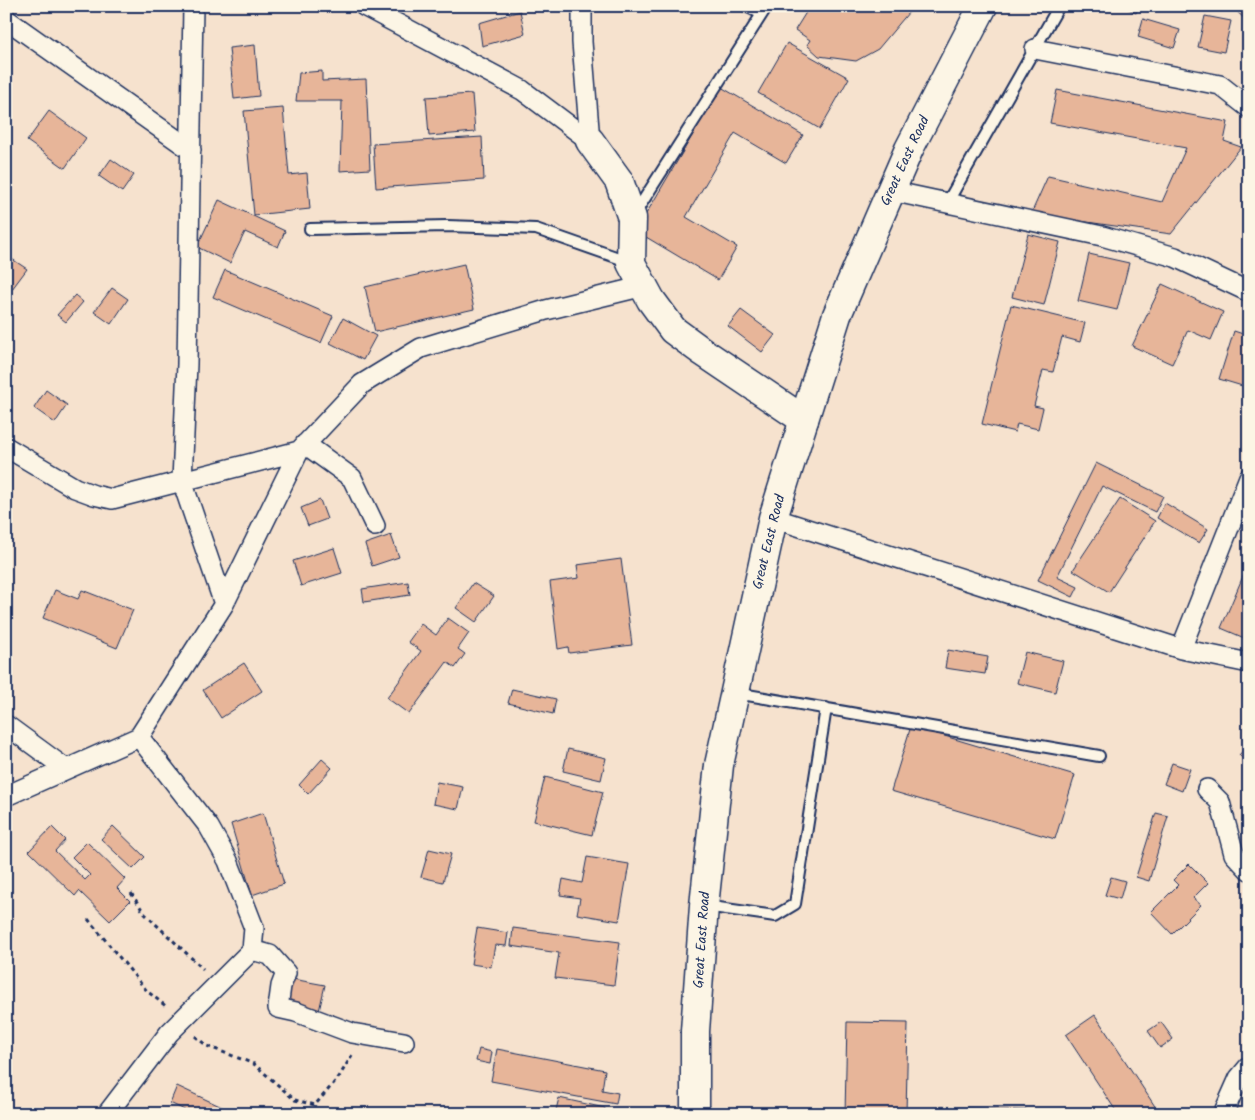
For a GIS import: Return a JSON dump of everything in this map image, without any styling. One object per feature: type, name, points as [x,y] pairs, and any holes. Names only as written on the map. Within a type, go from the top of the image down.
[{"type":"main road","name":"Great East Road","points":[[695,1114],[695,1031],[704,906],[719,765],[773,518],[837,314],[909,149],[983,6]]},
{"type":"main road","points":[[590,141],[620,180],[632,218],[637,274],[651,300],[673,330],[804,420]]},
{"type":"street","points":[[193,6],[187,364],[182,481],[224,604]]},
{"type":"street","points":[[364,6],[522,90],[590,141]]},
{"type":"street","points":[[582,6],[582,42],[590,141]]},
{"type":"street","points":[[6,20],[191,150]]},
{"type":"street","points":[[1035,49],[1220,85],[1249,108]]},
{"type":"street","points":[[891,191],[1102,236],[1175,257],[1249,292]]},
{"type":"street","points":[[6,796],[139,737],[224,604],[302,447],[362,384],[421,348],[546,310],[637,274]]},
{"type":"street","points":[[6,448],[75,488],[112,499],[302,447],[352,478],[375,526]]},
{"type":"street","points":[[1181,649],[1249,477]]},
{"type":"street","points":[[773,518],[1181,649],[1249,663]]},
{"type":"street","points":[[6,726],[66,770]]},
{"type":"street","points":[[107,1114],[170,1033],[252,950],[254,928],[228,861],[209,826],[139,737]]},
{"type":"street","points":[[1207,788],[1220,802],[1234,854],[1249,870]]},
{"type":"street","points":[[252,950],[270,955],[286,973],[281,986],[278,1008],[296,1012],[352,1033],[404,1042]]},
{"type":"street","points":[[1223,1114],[1240,1078],[1249,1066]]},
{"type":"lane","points":[[632,218],[765,10],[746,6]]},
{"type":"lane","points":[[947,203],[1059,6]]},
{"type":"lane","points":[[310,229],[447,226],[536,230],[637,274]]},
{"type":"lane","points":[[735,693],[1099,756]]},
{"type":"lane","points":[[704,906],[775,916],[796,904],[826,708]]},
{"type":"path","points":[[131,893],[145,914],[218,984]]},
{"type":"path","points":[[88,920],[147,991],[207,1046],[254,1064],[295,1100],[315,1105]]},
{"type":"path","points":[[312,1114],[315,1105],[339,1077],[353,1054],[359,1034]]},
{"type":"building","points":[[810,6],[914,6],[878,49],[856,61],[819,56],[807,45],[810,40],[795,30]]},
{"type":"building","points":[[1123,6],[1139,6],[1136,13]]},
{"type":"building","points":[[1231,6],[1249,6],[1249,23]]},
{"type":"building","points":[[520,11],[525,34],[482,46],[479,23]]},
{"type":"building","points":[[1205,16],[1231,21],[1224,52],[1198,47]]},
{"type":"building","points":[[1143,19],[1180,30],[1174,48],[1138,37]]},
{"type":"building","points":[[787,43],[849,78],[820,129],[758,93]]},
{"type":"building","points":[[255,45],[259,96],[234,99],[229,48]]},
{"type":"building","points":[[322,71],[322,81],[366,79],[370,169],[340,171],[342,101],[296,101],[299,73]]},
{"type":"building","points":[[721,87],[803,135],[786,163],[735,133],[686,217],[737,247],[718,280],[636,231]]},
{"type":"building","points":[[1057,90],[1228,122],[1224,141],[1241,147],[1171,234],[1031,214],[1048,176],[1162,202],[1186,148],[1050,123]]},
{"type":"building","points":[[472,94],[475,132],[429,136],[426,97]]},
{"type":"building","points":[[283,108],[289,175],[307,173],[310,209],[254,215],[244,111]]},
{"type":"building","points":[[49,111],[86,138],[65,168],[27,141]]},
{"type":"building","points":[[482,137],[484,180],[376,188],[373,144]]},
{"type":"building","points":[[111,159],[134,175],[122,192],[99,176]]},
{"type":"building","points":[[219,200],[285,231],[278,247],[245,232],[230,263],[197,247]]},
{"type":"building","points":[[1028,234],[1060,242],[1044,305],[1012,297]]},
{"type":"building","points":[[1089,254],[1129,263],[1117,310],[1078,301]]},
{"type":"building","points":[[6,255],[27,269],[6,297]]},
{"type":"building","points":[[464,264],[474,309],[375,332],[365,287]]},
{"type":"building","points":[[225,270],[333,316],[321,343],[213,297]]},
{"type":"building","points":[[1162,284],[1223,312],[1211,340],[1188,330],[1172,364],[1132,346]]},
{"type":"building","points":[[112,288],[128,299],[111,324],[94,312]]},
{"type":"building","points":[[75,295],[83,302],[66,322],[57,315]]},
{"type":"building","points":[[1011,305],[1085,323],[1080,342],[1062,337],[1053,372],[1043,370],[1034,406],[1043,408],[1038,429],[1017,424],[1015,432],[982,424]]},
{"type":"building","points":[[741,310],[775,335],[762,352],[728,326]]},
{"type":"building","points":[[343,318],[376,336],[363,360],[330,343]]},
{"type":"building","points":[[1234,331],[1249,336],[1249,388],[1219,379]]},
{"type":"building","points":[[46,390],[67,405],[55,423],[34,408]]},
{"type":"building","points":[[1096,463],[1163,496],[1155,512],[1102,486],[1057,577],[1078,587],[1073,597],[1038,580]]},
{"type":"building","points":[[1120,499],[1155,521],[1109,592],[1073,570]]},
{"type":"building","points":[[320,500],[327,519],[308,526],[301,508]]},
{"type":"building","points":[[1165,503],[1208,529],[1199,543],[1157,518]]},
{"type":"building","points":[[391,535],[399,557],[372,566],[365,544]]},
{"type":"building","points":[[334,548],[342,573],[301,586],[293,561]]},
{"type":"building","points":[[621,559],[632,645],[569,653],[568,647],[558,649],[550,582],[579,578],[577,565]]},
{"type":"building","points":[[1249,562],[1249,640],[1221,628]]},
{"type":"building","points":[[408,582],[410,595],[364,602],[362,589]]},
{"type":"building","points":[[473,583],[494,596],[476,622],[456,608]]},
{"type":"building","points":[[55,590],[78,599],[82,590],[133,610],[117,648],[43,618]]},
{"type":"building","points":[[448,618],[469,633],[458,649],[465,654],[455,668],[447,662],[409,714],[387,698],[421,651],[408,642],[421,624],[436,635]]},
{"type":"building","points":[[948,650],[988,657],[985,674],[945,668]]},
{"type":"building","points":[[1025,652],[1063,661],[1055,692],[1017,683]]},
{"type":"building","points":[[244,663],[262,691],[221,718],[203,690]]},
{"type":"building","points":[[512,689],[556,699],[553,714],[508,703]]},
{"type":"building","points":[[911,726],[1075,775],[1055,839],[891,791]]},
{"type":"building","points":[[1249,746],[1249,764],[1239,755]]},
{"type":"building","points":[[568,749],[606,758],[601,780],[563,771]]},
{"type":"building","points":[[322,759],[332,768],[308,794],[299,785]]},
{"type":"building","points":[[1172,763],[1190,769],[1182,791],[1164,784]]},
{"type":"building","points":[[545,777],[603,792],[592,835],[534,821]]},
{"type":"building","points":[[437,782],[463,787],[458,809],[433,804]]},
{"type":"building","points":[[263,813],[284,884],[252,895],[231,824]]},
{"type":"building","points":[[1156,813],[1168,816],[1149,881],[1136,877]]},
{"type":"building","points":[[113,826],[145,857],[133,869],[101,839]]},
{"type":"building","points":[[52,827],[65,840],[55,851],[85,880],[90,875],[72,857],[87,842],[125,879],[117,888],[130,901],[110,921],[79,891],[75,896],[29,851]]},
{"type":"building","points":[[429,849],[451,854],[443,882],[421,877]]},
{"type":"building","points":[[587,857],[629,864],[619,921],[577,914],[580,898],[560,895],[563,879],[582,883]]},
{"type":"building","points":[[1189,864],[1208,883],[1193,898],[1201,905],[1172,934],[1151,912],[1178,885],[1173,880]]},
{"type":"building","points":[[1111,877],[1125,881],[1120,899],[1105,895]]},
{"type":"building","points":[[477,928],[508,933],[506,946],[495,945],[491,967],[471,964]]},
{"type":"building","points":[[513,928],[620,942],[614,985],[555,978],[559,953],[511,946]]},
{"type":"building","points":[[287,978],[325,985],[319,1011],[281,1003]]},
{"type":"building","points":[[1095,1015],[1160,1114],[1118,1114],[1066,1035]]},
{"type":"building","points":[[847,1022],[908,1023],[906,1114],[845,1114]]},
{"type":"building","points":[[1161,1022],[1173,1039],[1160,1048],[1148,1031]]},
{"type":"building","points":[[479,1049],[492,1052],[490,1064],[476,1061]]},
{"type":"building","points":[[497,1049],[605,1070],[602,1090],[618,1093],[616,1104],[491,1081]]},
{"type":"building","points":[[177,1086],[237,1114],[193,1114],[170,1103]]},
{"type":"building","points":[[559,1098],[605,1108],[604,1114],[555,1114]]},
{"type":"building","points":[[941,1107],[1027,1110],[1027,1114],[941,1114]]}]
